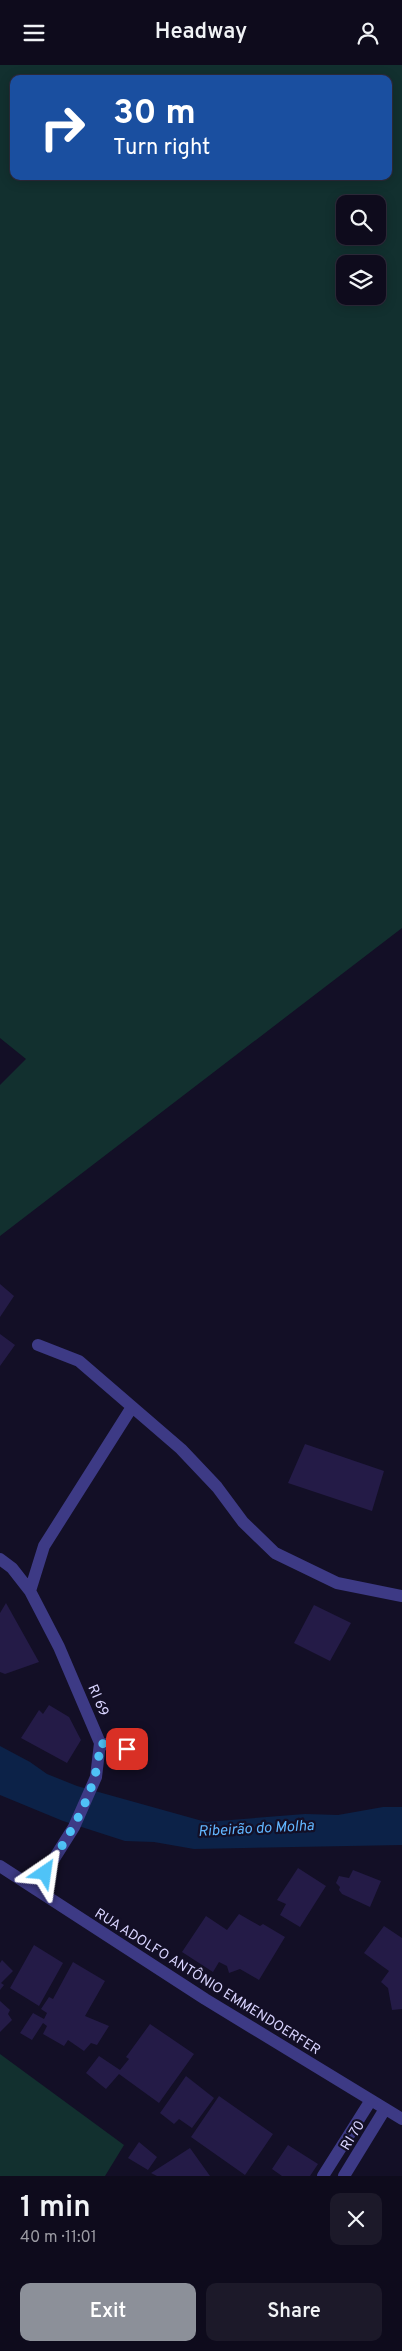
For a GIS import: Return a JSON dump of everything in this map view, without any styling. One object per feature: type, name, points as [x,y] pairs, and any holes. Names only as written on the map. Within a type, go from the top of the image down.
[{"type":"street","points":[[38,1345],[79,1361],[181,1449],[217,1487],[243,1522],[275,1553],[337,1583],[402,1596]]},
{"type":"street","points":[[30,1591],[44,1546],[132,1407]]},
{"type":"street","name":"RI 69","points":[[0,1559],[12,1568],[30,1591],[59,1647],[100,1743],[96,1777],[74,1827],[35,1889]]},
{"type":"street","points":[[100,1743],[141,1752]]},
{"type":"street","name":"RUA ADOLFO ANTÔNIO EMMENDOERFER","points":[[0,1865],[205,1999],[402,2119]]},
{"type":"street","points":[[322,2176],[371,2100]]},
{"type":"street","name":"RI 70","points":[[344,2176],[386,2109]]},
{"type":"green space","points":[[0,65],[402,65],[402,928],[0,1236],[0,1085],[26,1059],[0,1038]]},
{"type":"green space","points":[[0,2054],[124,2145],[105,2176],[0,2176]]},
{"type":"water","name":"Ribeirão do Molha","points":[[0,1746],[30,1762],[47,1774],[77,1786],[206,1822],[305,1814],[338,1815],[383,1807],[402,1807],[402,1845],[194,1849],[154,1842],[125,1841],[63,1821],[0,1795]]},
{"type":"building","points":[[0,1284],[14,1296],[0,1317]]},
{"type":"building","points":[[0,1334],[15,1345],[0,1366]]},
{"type":"building","points":[[305,1444],[384,1471],[372,1511],[288,1483]]},
{"type":"building","points":[[6,1603],[39,1662],[5,1674],[0,1672],[0,1613]]},
{"type":"building","points":[[314,1605],[351,1623],[330,1661],[294,1643]]},
{"type":"building","points":[[49,1705],[69,1717],[81,1740],[67,1763],[21,1738],[39,1710],[43,1714]]},
{"type":"building","points":[[298,1868],[326,1886],[300,1927],[280,1915],[286,1904],[277,1900]]},
{"type":"building","points":[[353,1870],[381,1881],[370,1907],[342,1894],[339,1890],[340,1887],[336,1883],[339,1876],[349,1878]]},
{"type":"building","points":[[239,1914],[260,1926],[263,1924],[285,1937],[259,1980],[240,1969],[229,1973],[227,1966],[219,1962],[213,1972],[182,1952],[206,1916],[227,1930]]},
{"type":"building","points":[[384,1926],[402,1938],[402,2009],[392,2010],[388,1988],[381,1982],[389,1971],[364,1953]]},
{"type":"building","points":[[34,1945],[63,1963],[39,2006],[10,1988]]},
{"type":"building","points":[[2,1960],[13,1971],[1,1983],[4,1985],[0,1990],[0,1963]]},
{"type":"building","points":[[73,1962],[105,1981],[85,2016],[109,2026],[97,2045],[91,2043],[84,2051],[68,2040],[64,2046],[43,2034],[47,2026],[43,2023],[32,2040],[20,2033],[33,2013],[44,2019],[47,2013],[41,2009],[49,1997],[53,1999]]},
{"type":"building","points":[[0,2001],[10,2010],[8,2014],[12,2020],[0,2032]]},
{"type":"building","points":[[150,2024],[194,2054],[159,2103],[119,2074],[106,2089],[86,2073],[99,2056],[120,2070],[129,2059],[126,2057]]},
{"type":"building","points":[[186,2076],[214,2098],[192,2128],[179,2119],[174,2124],[160,2113]]},
{"type":"building","points":[[219,2096],[273,2134],[245,2175],[191,2137]]},
{"type":"building","points":[[139,2142],[157,2157],[148,2170],[128,2158]]},
{"type":"building","points":[[288,2145],[318,2164],[310,2176],[282,2176],[272,2169]]},
{"type":"building","points":[[190,2148],[210,2176],[157,2176],[151,2173]]},
{"type":"route","points":[[45,1873],[74,1827],[96,1777],[100,1743],[127,1749]]}]
